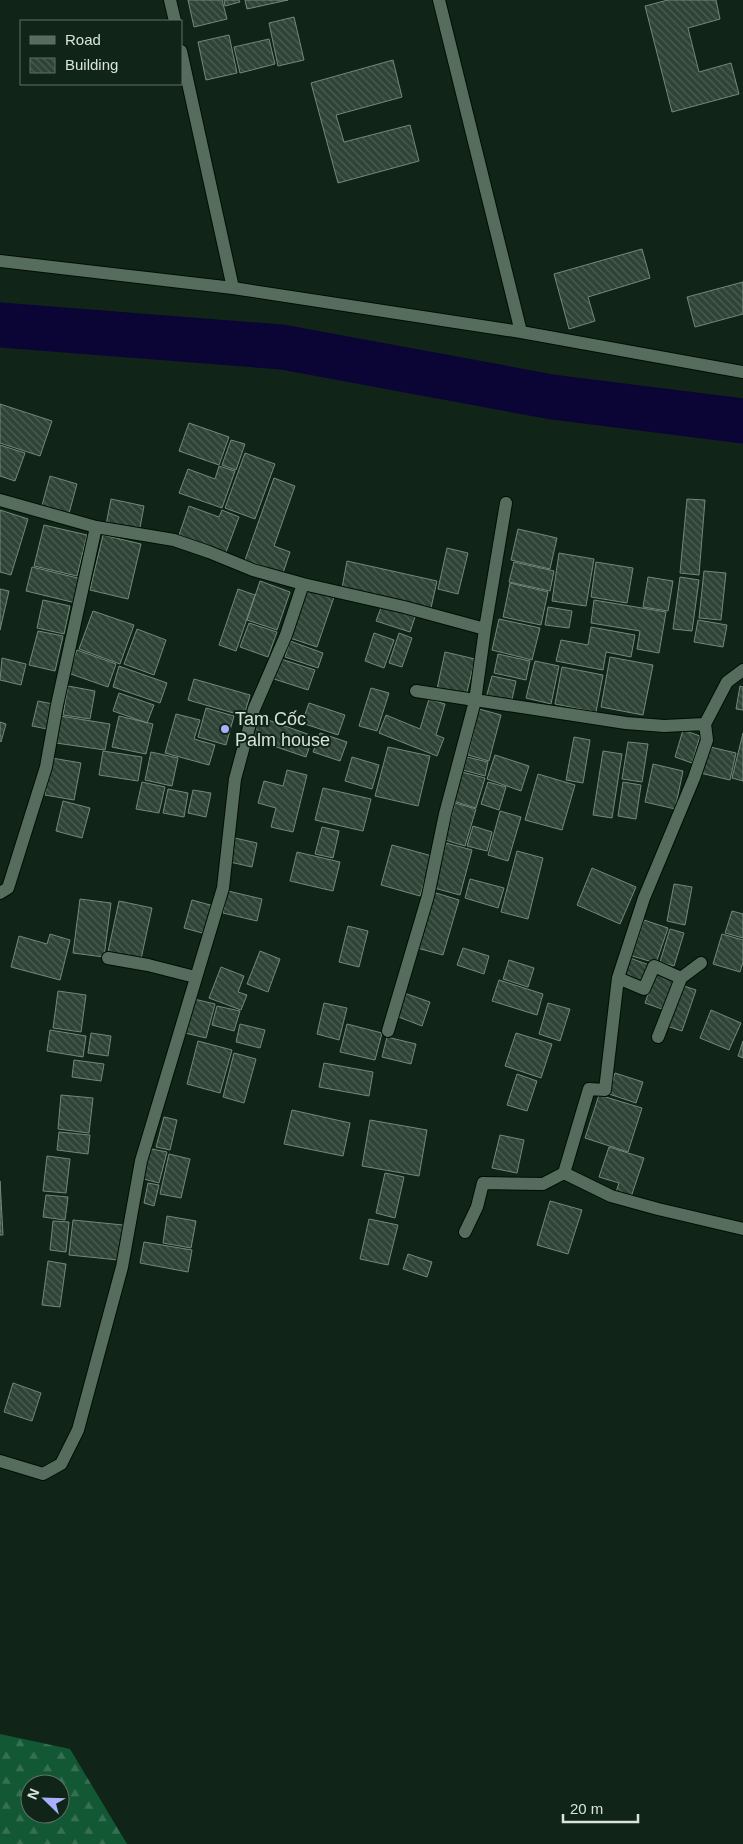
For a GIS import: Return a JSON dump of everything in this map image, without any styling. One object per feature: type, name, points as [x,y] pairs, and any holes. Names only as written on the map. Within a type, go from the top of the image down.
[{"type":"street","points":[[170,0],[175,20]]},
{"type":"street","points":[[439,0],[521,332]]},
{"type":"street","points":[[182,56],[233,288]]},
{"type":"street","points":[[0,261],[233,288],[521,332],[743,372]]},
{"type":"street","points":[[0,500],[96,527],[174,540],[253,570],[485,629]]},
{"type":"street","points":[[388,1031],[428,896],[445,814],[475,701],[506,503]]},
{"type":"street","points":[[0,893],[8,888],[46,767],[57,705],[96,527]]},
{"type":"street","points":[[0,1461],[42,1474],[61,1464],[78,1430],[122,1267],[141,1161],[223,888],[235,779],[254,710],[286,635],[303,584]]},
{"type":"street","points":[[465,1232],[477,1207],[483,1184],[543,1184],[564,1173],[589,1089],[605,1090],[618,978],[644,898],[694,778],[707,740],[705,724],[727,682],[743,670]]},
{"type":"street","points":[[416,691],[626,723],[664,726],[705,724]]},
{"type":"street","points":[[108,958],[148,965],[195,977]]},
{"type":"street","points":[[658,1037],[681,978],[701,963]]},
{"type":"street","points":[[618,978],[644,989],[654,966],[681,978]]},
{"type":"street","points":[[564,1173],[612,1196],[743,1229]]},
{"type":"green space","points":[[0,1734],[70,1749],[127,1844],[0,1844]]},
{"type":"building","points":[[188,0],[222,0],[227,19],[194,27]]},
{"type":"building","points":[[224,0],[239,0],[240,2],[225,6]]},
{"type":"building","points":[[245,0],[288,0],[247,9]]},
{"type":"building","points":[[668,0],[716,0],[720,19],[688,28],[699,72],[731,63],[739,94],[672,112],[645,6]]},
{"type":"building","points":[[294,17],[304,60],[278,66],[269,23]]},
{"type":"building","points":[[229,35],[237,73],[206,80],[198,42]]},
{"type":"building","points":[[269,39],[275,64],[240,73],[234,47]]},
{"type":"building","points":[[393,60],[402,97],[336,115],[344,142],[410,125],[419,161],[338,183],[311,83]]},
{"type":"building","points":[[642,249],[650,278],[588,297],[595,321],[569,329],[554,274]]},
{"type":"building","points":[[743,282],[743,314],[695,327],[687,297]]},
{"type":"building","points":[[0,404],[52,421],[40,456],[0,443]]},
{"type":"building","points":[[189,423],[229,437],[219,465],[179,451]]},
{"type":"building","points":[[231,440],[245,444],[236,470],[222,465]]},
{"type":"building","points":[[0,445],[25,453],[15,481],[0,476]]},
{"type":"building","points":[[245,453],[275,464],[255,519],[225,508]]},
{"type":"building","points":[[219,466],[235,471],[222,508],[179,493],[188,469],[215,479]]},
{"type":"building","points":[[50,476],[77,484],[68,517],[41,509]]},
{"type":"building","points":[[274,478],[295,486],[274,546],[290,552],[283,573],[245,560]]},
{"type":"building","points":[[111,499],[144,506],[139,533],[106,525]]},
{"type":"building","points":[[687,499],[705,500],[699,575],[680,573]]},
{"type":"building","points":[[189,506],[219,517],[222,510],[239,517],[226,552],[179,535]]},
{"type":"building","points":[[0,510],[28,519],[11,575],[0,572]]},
{"type":"building","points":[[44,525],[87,535],[77,576],[34,566]]},
{"type":"building","points":[[518,529],[557,538],[550,569],[511,560]]},
{"type":"building","points":[[103,535],[141,544],[128,599],[90,590]]},
{"type":"building","points":[[447,548],[468,553],[458,594],[438,589]]},
{"type":"building","points":[[559,553],[594,559],[586,606],[552,601]]},
{"type":"building","points":[[347,561],[437,581],[431,608],[342,588]]},
{"type":"building","points":[[514,562],[554,571],[550,591],[509,582]]},
{"type":"building","points":[[596,562],[633,568],[627,603],[591,597]]},
{"type":"building","points":[[32,567],[82,579],[76,603],[26,591]]},
{"type":"building","points":[[704,571],[726,573],[721,620],[699,618]]},
{"type":"building","points":[[648,577],[673,581],[668,611],[643,607]]},
{"type":"building","points":[[680,577],[699,580],[692,631],[673,629]]},
{"type":"building","points":[[260,581],[290,592],[277,630],[247,620]]},
{"type":"building","points":[[510,583],[548,592],[541,625],[503,617]]},
{"type":"building","points":[[307,588],[334,597],[317,647],[290,638]]},
{"type":"building","points":[[0,589],[9,591],[0,630]]},
{"type":"building","points":[[238,589],[255,595],[236,651],[219,645]]},
{"type":"building","points":[[43,600],[70,606],[64,634],[37,628]]},
{"type":"building","points":[[594,600],[666,612],[659,653],[637,649],[640,631],[591,623]]},
{"type":"building","points":[[382,605],[415,617],[410,632],[376,621]]},
{"type":"building","points":[[548,607],[572,611],[569,628],[545,625]]},
{"type":"building","points":[[93,611],[134,625],[120,664],[79,649]]},
{"type":"building","points":[[499,619],[540,628],[532,660],[492,650]]},
{"type":"building","points":[[698,620],[727,625],[723,647],[694,642]]},
{"type":"building","points":[[249,623],[277,632],[268,657],[240,647]]},
{"type":"building","points":[[591,627],[635,635],[631,657],[606,652],[603,670],[556,661],[561,640],[588,645]]},
{"type":"building","points":[[137,629],[166,640],[154,675],[124,664]]},
{"type":"building","points":[[38,631],[63,636],[55,671],[29,665]]},
{"type":"building","points":[[374,633],[394,640],[384,668],[365,661]]},
{"type":"building","points":[[399,633],[412,638],[402,667],[389,663]]},
{"type":"building","points":[[290,641],[323,653],[318,668],[285,657]]},
{"type":"building","points":[[77,650],[116,664],[108,687],[68,673]]},
{"type":"building","points":[[445,652],[475,659],[466,696],[437,689]]},
{"type":"building","points":[[498,654],[530,661],[526,680],[494,673]]},
{"type":"building","points":[[610,657],[653,665],[643,715],[601,707]]},
{"type":"building","points":[[2,658],[26,664],[21,685],[0,680]]},
{"type":"building","points":[[281,659],[315,670],[308,690],[274,679]]},
{"type":"building","points":[[535,661],[559,666],[551,704],[526,698]]},
{"type":"building","points":[[119,666],[167,683],[160,703],[113,687]]},
{"type":"building","points":[[562,667],[603,675],[596,712],[555,704]]},
{"type":"building","points":[[492,676],[516,681],[511,704],[486,698]]},
{"type":"building","points":[[194,679],[250,695],[244,716],[188,700]]},
{"type":"building","points":[[68,686],[95,691],[90,719],[63,715]]},
{"type":"building","points":[[740,686],[743,687],[743,710],[736,709]]},
{"type":"building","points":[[371,688],[389,693],[377,731],[359,726]]},
{"type":"building","points":[[119,693],[154,705],[147,723],[113,711]]},
{"type":"building","points":[[429,699],[445,704],[436,735],[444,738],[437,756],[379,733],[386,715],[420,729]]},
{"type":"building","points":[[38,701],[53,704],[47,729],[32,726]]},
{"type":"building","points":[[309,703],[345,715],[338,735],[302,723]]},
{"type":"building","points":[[206,708],[234,716],[226,745],[198,737]]},
{"type":"building","points":[[479,709],[501,715],[489,761],[468,755]]},
{"type":"building","points":[[176,714],[200,720],[194,739],[215,745],[209,765],[165,753]]},
{"type":"building","points":[[60,716],[110,724],[105,750],[56,743]]},
{"type":"building","points":[[119,716],[153,724],[146,754],[112,747]]},
{"type":"building","points":[[257,716],[313,736],[306,757],[250,738]]},
{"type":"building","points":[[0,722],[6,724],[1,742],[0,741]]},
{"type":"building","points":[[683,730],[700,736],[692,763],[675,757]]},
{"type":"building","points":[[320,733],[347,742],[340,761],[313,752]]},
{"type":"building","points":[[743,733],[743,781],[732,778]]},
{"type":"building","points":[[574,737],[590,740],[583,783],[566,780]]},
{"type":"building","points":[[628,742],[648,744],[642,782],[622,779]]},
{"type":"building","points":[[706,746],[736,753],[730,780],[700,773]]},
{"type":"building","points":[[388,747],[430,756],[418,806],[375,796]]},
{"type":"building","points":[[103,751],[142,757],[138,781],[99,775]]},
{"type":"building","points":[[603,751],[622,754],[612,818],[593,815]]},
{"type":"building","points":[[151,752],[178,758],[172,786],[145,780]]},
{"type":"building","points":[[495,755],[529,766],[521,791],[487,779]]},
{"type":"building","points":[[352,757],[379,765],[372,789],[345,781]]},
{"type":"building","points":[[467,757],[488,762],[485,776],[463,770]]},
{"type":"building","points":[[52,758],[81,763],[74,800],[45,795]]},
{"type":"building","points":[[653,764],[683,771],[675,809],[645,802]]},
{"type":"building","points":[[287,770],[307,775],[293,832],[271,827],[276,808],[258,803],[264,781],[283,786]]},
{"type":"building","points":[[462,772],[485,778],[476,808],[453,801]]},
{"type":"building","points":[[538,774],[575,785],[562,830],[525,820]]},
{"type":"building","points":[[142,782],[165,787],[159,813],[136,809]]},
{"type":"building","points":[[488,782],[506,787],[499,810],[481,804]]},
{"type":"building","points":[[623,782],[641,785],[636,819],[618,816]]},
{"type":"building","points":[[323,788],[371,799],[363,831],[315,820]]},
{"type":"building","points":[[168,789],[188,793],[184,817],[163,813]]},
{"type":"building","points":[[193,790],[211,793],[206,817],[188,813]]},
{"type":"building","points":[[63,801],[90,808],[82,838],[56,831]]},
{"type":"building","points":[[455,803],[476,809],[465,846],[445,840]]},
{"type":"building","points":[[500,811],[521,817],[508,861],[488,855]]},
{"type":"building","points":[[473,826],[492,832],[487,851],[467,846]]},
{"type":"building","points":[[322,827],[339,831],[333,858],[315,854]]},
{"type":"building","points":[[235,838],[257,843],[252,867],[230,862]]},
{"type":"building","points":[[446,843],[472,850],[460,895],[434,888]]},
{"type":"building","points":[[392,845],[432,856],[420,896],[381,885]]},
{"type":"building","points":[[517,851],[543,858],[528,919],[501,912]]},
{"type":"building","points":[[297,852],[340,862],[333,891],[290,881]]},
{"type":"building","points":[[592,868],[636,887],[620,924],[577,905]]},
{"type":"building","points":[[470,879],[504,888],[498,908],[465,898]]},
{"type":"building","points":[[674,884],[692,887],[685,925],[667,921]]},
{"type":"building","points":[[228,891],[262,899],[257,921],[223,913]]},
{"type":"building","points":[[433,892],[459,900],[443,955],[417,948]]},
{"type":"building","points":[[80,899],[111,903],[104,957],[73,953]]},
{"type":"building","points":[[192,900],[214,906],[206,934],[184,928]]},
{"type":"building","points":[[119,901],[152,908],[141,959],[108,952]]},
{"type":"building","points":[[732,911],[743,914],[743,938],[725,933]]},
{"type":"building","points":[[644,920],[668,928],[656,963],[632,956]]},
{"type":"building","points":[[348,926],[368,931],[359,967],[339,962]]},
{"type":"building","points":[[670,929],[684,933],[674,966],[660,962]]},
{"type":"building","points":[[50,934],[70,940],[60,980],[11,967],[19,936],[47,944]]},
{"type":"building","points":[[722,934],[743,940],[743,962],[740,972],[713,964]]},
{"type":"building","points":[[463,948],[489,956],[484,974],[457,965]]},
{"type":"building","points":[[260,951],[280,959],[268,992],[247,984]]},
{"type":"building","points":[[630,958],[649,965],[642,985],[623,978]]},
{"type":"building","points":[[509,960],[534,968],[528,987],[503,979]]},
{"type":"building","points":[[221,967],[244,976],[238,992],[247,995],[241,1010],[209,998]]},
{"type":"building","points":[[656,972],[674,979],[662,1009],[645,1003]]},
{"type":"building","points":[[499,980],[543,994],[537,1015],[492,1001]]},
{"type":"building","points":[[681,985],[696,990],[682,1031],[667,1026]]},
{"type":"building","points":[[58,991],[86,995],[81,1032],[53,1028]]},
{"type":"building","points":[[404,993],[430,1002],[422,1026],[396,1016]]},
{"type":"building","points":[[194,999],[215,1004],[206,1038],[185,1033]]},
{"type":"building","points":[[324,1003],[347,1008],[339,1040],[317,1034]]},
{"type":"building","points":[[548,1003],[570,1009],[560,1041],[539,1034]]},
{"type":"building","points":[[217,1006],[240,1011],[234,1031],[212,1025]]},
{"type":"building","points":[[711,1010],[741,1023],[729,1050],[700,1038]]},
{"type":"building","points":[[240,1024],[265,1030],[260,1048],[236,1042]]},
{"type":"building","points":[[347,1024],[382,1033],[375,1060],[340,1052]]},
{"type":"building","points":[[50,1030],[86,1036],[83,1057],[47,1051]]},
{"type":"building","points":[[91,1033],[111,1036],[108,1056],[88,1053]]},
{"type":"building","points":[[516,1033],[552,1044],[541,1078],[505,1066]]},
{"type":"building","points":[[387,1037],[416,1044],[411,1064],[382,1057]]},
{"type":"building","points":[[198,1041],[232,1050],[220,1093],[187,1084]]},
{"type":"building","points":[[743,1041],[743,1058],[738,1056]]},
{"type":"building","points":[[234,1053],[256,1059],[244,1103],[223,1097]]},
{"type":"building","points":[[74,1060],[104,1064],[101,1081],[72,1077]]},
{"type":"building","points":[[324,1063],[373,1072],[369,1096],[319,1087]]},
{"type":"building","points":[[615,1073],[643,1082],[636,1103],[609,1094]]},
{"type":"building","points":[[517,1074],[537,1081],[527,1111],[507,1105]]},
{"type":"building","points":[[61,1095],[93,1098],[89,1133],[58,1129]]},
{"type":"building","points":[[599,1095],[642,1108],[628,1152],[585,1138]]},
{"type":"building","points":[[292,1110],[350,1123],[343,1156],[284,1144]]},
{"type":"building","points":[[164,1117],[177,1120],[170,1150],[156,1147]]},
{"type":"building","points":[[370,1120],[427,1130],[419,1176],[362,1166]]},
{"type":"building","points":[[59,1132],[90,1135],[88,1154],[57,1150]]},
{"type":"building","points":[[500,1135],[524,1140],[517,1173],[492,1168]]},
{"type":"building","points":[[609,1147],[644,1158],[631,1197],[616,1192],[619,1183],[599,1177]]},
{"type":"building","points":[[147,1148],[167,1152],[159,1183],[140,1178]]},
{"type":"building","points":[[169,1154],[190,1159],[181,1198],[160,1194]]},
{"type":"building","points":[[47,1156],[70,1159],[66,1193],[43,1191]]},
{"type":"building","points":[[385,1173],[404,1177],[395,1218],[376,1213]]},
{"type":"building","points":[[0,1181],[3,1235],[0,1235]]},
{"type":"building","points":[[148,1183],[159,1185],[154,1206],[144,1203]]},
{"type":"building","points":[[46,1195],[68,1197],[65,1220],[43,1217]]},
{"type":"building","points":[[550,1201],[582,1210],[568,1254],[537,1245]]},
{"type":"building","points":[[167,1216],[196,1221],[191,1248],[163,1243]]},
{"type":"building","points":[[369,1219],[398,1225],[388,1265],[360,1259]]},
{"type":"building","points":[[73,1220],[123,1225],[119,1260],[69,1255]]},
{"type":"building","points":[[53,1221],[69,1222],[66,1252],[50,1250]]},
{"type":"building","points":[[144,1242],[192,1250],[188,1272],[140,1263]]},
{"type":"building","points":[[408,1254],[432,1262],[427,1277],[403,1269]]},
{"type":"building","points":[[48,1261],[66,1264],[60,1307],[42,1305]]},
{"type":"building","points":[[13,1383],[41,1393],[32,1421],[4,1412]]},
{"type":"waterway","points":[[0,325],[282,347],[552,397],[743,421]]},
{"type":"place","name":"Tam Cốc Palm house","points":[[225,729]]}]
